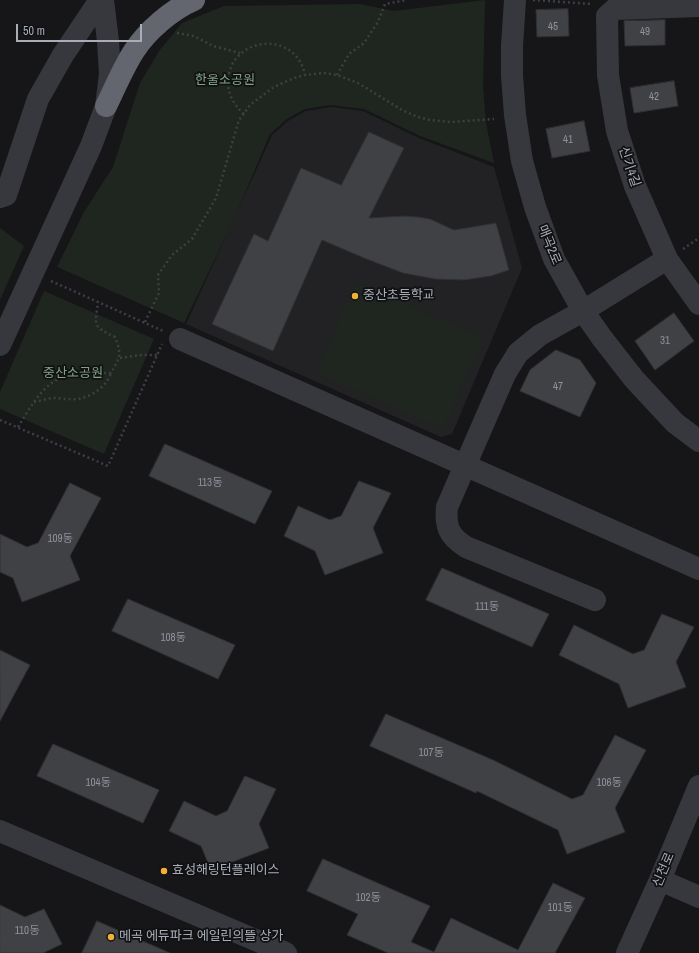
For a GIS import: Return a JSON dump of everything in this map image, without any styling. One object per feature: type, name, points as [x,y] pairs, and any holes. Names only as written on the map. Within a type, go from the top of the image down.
[{"type":"highway","points":[[106,106],[134,51],[152,30],[174,10],[194,0]]},
{"type":"street","points":[[0,197],[6,195],[38,99],[64,55],[100,0]]},
{"type":"street","points":[[0,345],[92,146],[106,106],[110,74],[103,0]]},
{"type":"street","name":"매곡2로","points":[[515,0],[512,46],[512,76],[515,115],[522,161],[534,207],[554,259],[582,311],[634,379],[675,423],[699,441]]},
{"type":"street","points":[[611,13],[699,6]]},
{"type":"street","name":"신기4길","points":[[611,13],[608,75],[617,131],[635,186],[667,259],[699,304]]},
{"type":"street","points":[[595,600],[466,547],[455,540],[449,531],[446,515],[447,507],[505,374],[518,353],[540,335],[667,259]]},
{"type":"street","points":[[170,336],[466,465],[699,569]]},
{"type":"street","name":"신천로","points":[[626,953],[660,880],[699,786]]},
{"type":"street","points":[[0,831],[286,953]]},
{"type":"street","points":[[660,880],[699,897]]},
{"type":"path","points":[[337,76],[349,54],[364,43],[378,22],[385,4],[407,0]]},
{"type":"path","points":[[530,0],[600,5],[611,13]]},
{"type":"path","points":[[172,33],[178,32],[194,36],[213,46],[240,54]]},
{"type":"path","points":[[244,114],[232,100],[228,88],[228,76],[232,64],[240,54],[251,46],[263,43],[276,44],[288,48],[297,56],[304,67],[306,74]]},
{"type":"path","points":[[145,322],[159,294],[158,275],[172,255],[192,239],[216,198],[239,120],[250,105],[274,87],[306,74],[324,73],[358,84],[402,110],[418,117],[451,122],[494,119]]},
{"type":"path","points":[[0,420],[108,466],[157,355],[170,336],[145,322],[45,278]]},
{"type":"path","points":[[34,402],[51,398],[77,399],[89,396],[100,389],[108,381],[120,358],[119,348],[115,338],[98,329],[95,323],[98,302]]},
{"type":"path","points":[[120,358],[141,355],[157,355]]},
{"type":"path","points":[[18,427],[34,402],[48,386],[61,377],[73,374],[111,373]]},
{"type":"shaded area","name":"중산초등학교","points":[[331,107],[363,111],[419,138],[494,167],[522,268],[452,434],[441,437],[186,324],[272,135],[288,121],[306,111]]},
{"type":"green space","name":"한울소공원","points":[[485,0],[483,86],[486,123],[494,163],[420,136],[364,109],[330,105],[305,109],[287,119],[270,134],[231,226],[184,323],[57,267],[84,212],[113,167],[140,83],[159,51],[182,23],[224,6],[360,4],[394,11]]},
{"type":"green space","points":[[0,228],[24,246],[0,300]]},
{"type":"green space","points":[[356,282],[484,338],[443,429],[316,373]]},
{"type":"green space","name":"중산소공원","points":[[44,291],[154,339],[104,454],[0,409],[0,392]]},
{"type":"building","points":[[568,9],[569,36],[537,37],[536,10]]},
{"type":"building","points":[[665,20],[665,45],[625,46],[624,21]]},
{"type":"building","points":[[674,81],[678,106],[634,113],[630,88]]},
{"type":"building","points":[[584,121],[590,151],[552,158],[546,129]]},
{"type":"building","points":[[369,132],[404,148],[369,218],[403,216],[418,217],[430,219],[454,230],[496,223],[509,270],[491,276],[464,280],[435,279],[403,273],[322,240],[273,351],[212,324],[254,234],[268,241],[301,168],[341,185]]},
{"type":"building","points":[[674,313],[694,341],[655,370],[635,341]]},
{"type":"building","points":[[556,350],[580,360],[596,383],[580,417],[520,391],[530,370]]},
{"type":"building","points":[[165,444],[272,491],[255,524],[149,476]]},
{"type":"building","points":[[359,481],[391,493],[373,528],[383,553],[325,575],[315,551],[284,536],[298,506],[330,520],[341,516]]},
{"type":"building","points":[[70,483],[101,498],[70,556],[80,580],[22,602],[13,578],[0,572],[0,534],[27,547],[38,543]]},
{"type":"building","points":[[442,568],[549,614],[532,647],[426,600]]},
{"type":"building","points":[[128,599],[235,645],[218,679],[112,631]]},
{"type":"building","points":[[662,614],[694,627],[676,662],[686,687],[628,708],[619,684],[559,655],[574,625],[633,654],[644,650]]},
{"type":"building","points":[[0,650],[30,665],[0,721]]},
{"type":"building","points":[[386,714],[493,760],[572,799],[583,795],[615,735],[646,750],[615,808],[625,832],[567,854],[558,830],[477,791],[476,793],[370,746]]},
{"type":"building","points":[[53,744],[159,790],[143,823],[37,776]]},
{"type":"building","points":[[245,776],[276,789],[259,824],[269,848],[211,870],[201,846],[169,831],[184,801],[216,816],[227,811]]},
{"type":"building","points":[[323,859],[430,906],[411,942],[434,952],[451,918],[518,950],[553,883],[585,898],[555,953],[388,953],[347,935],[358,914],[307,891]]},
{"type":"building","points":[[0,905],[25,917],[44,909],[62,944],[43,953],[0,953]]},
{"type":"building","name":"메곡 에듀파크 에일린의뜰 상가","points":[[97,921],[170,953],[82,953]]},
{"type":"place","name":"중산초등학교","points":[[355,296]]},
{"type":"place","name":"효성해링턴플레이스","points":[[164,871]]},
{"type":"place","name":"메곡 에듀파크 에일린의뜰 상가","points":[[111,937]]}]
